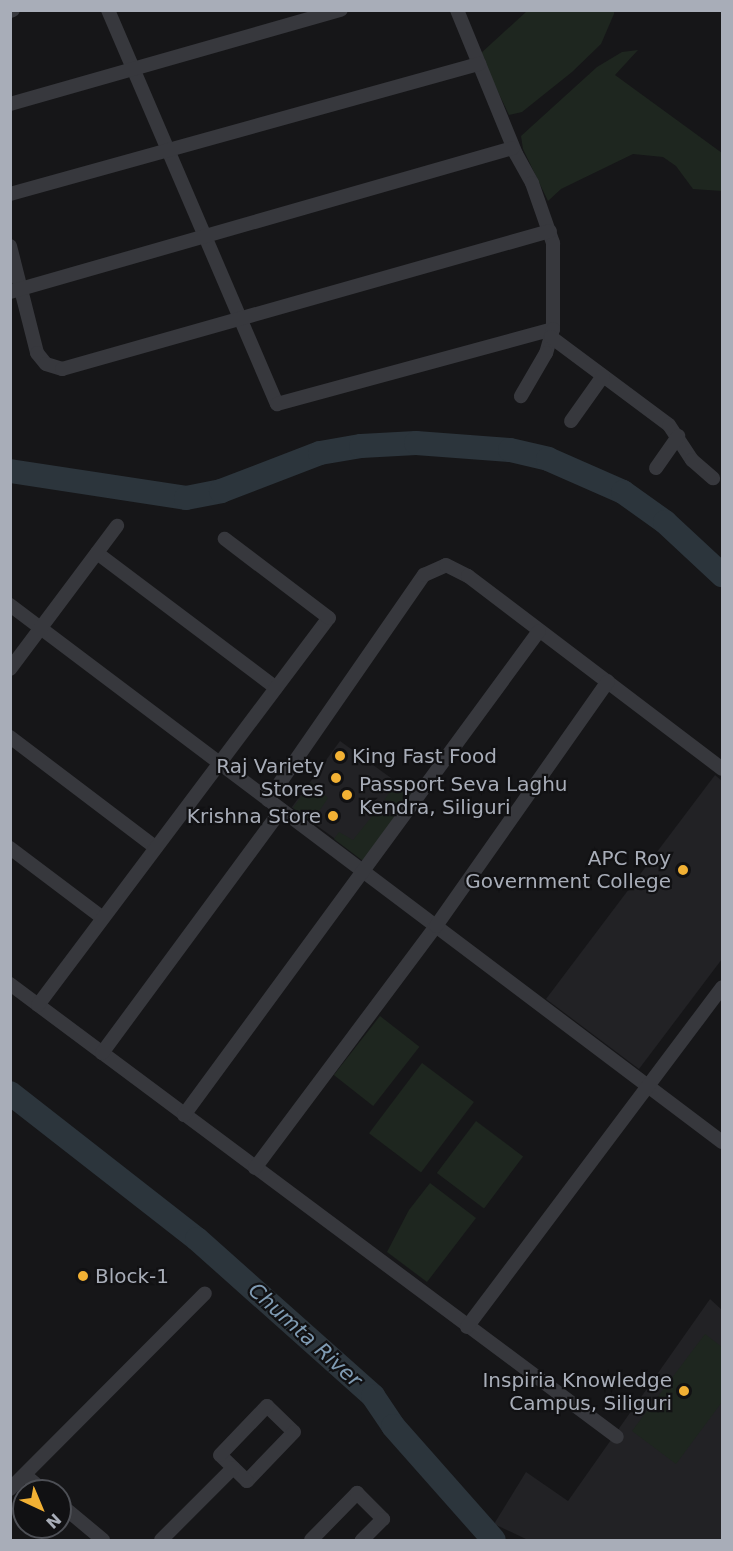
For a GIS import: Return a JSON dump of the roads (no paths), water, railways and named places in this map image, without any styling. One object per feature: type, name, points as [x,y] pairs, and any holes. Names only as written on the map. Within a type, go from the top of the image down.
[{"type":"street","points":[[108,10],[277,404],[552,333]]},
{"type":"street","points":[[10,104],[341,10]]},
{"type":"street","points":[[457,10],[513,148],[532,183],[550,231],[555,272],[552,333],[546,352],[521,396]]},
{"type":"street","points":[[10,194],[479,64]]},
{"type":"street","points":[[16,291],[513,148]]},
{"type":"street","points":[[10,246],[16,291],[37,353],[46,364],[62,369],[550,231]]},
{"type":"street","points":[[552,333],[678,436],[692,460],[713,478]]},
{"type":"street","points":[[571,422],[603,376]]},
{"type":"street","points":[[656,468],[678,436]]},
{"type":"street","points":[[10,669],[117,526]]},
{"type":"street","points":[[38,1005],[328,618],[225,539]]},
{"type":"street","points":[[97,553],[276,688]]},
{"type":"street","points":[[268,800],[430,569],[446,565],[459,570],[723,769]]},
{"type":"street","points":[[10,605],[646,1087],[723,1142]]},
{"type":"street","points":[[184,1114],[539,631]]},
{"type":"street","points":[[255,1168],[436,926],[608,681]]},
{"type":"street","points":[[10,737],[156,848]]},
{"type":"street","points":[[102,1053],[282,810]]},
{"type":"street","points":[[10,848],[103,918]]},
{"type":"street","points":[[10,984],[617,1437]]},
{"type":"street","points":[[467,1327],[723,987]]},
{"type":"street","points":[[10,1489],[205,1293]]},
{"type":"street","points":[[267,1406],[294,1432],[247,1481],[233,1468],[220,1455],[267,1406]]},
{"type":"street","points":[[161,1540],[233,1468]]},
{"type":"street","points":[[25,1475],[30,1479]]},
{"type":"street","points":[[311,1540],[357,1493],[383,1519],[363,1540]]},
{"type":"street","points":[[72,1514],[104,1540]]},
{"type":"waterway","points":[[10,471],[186,498],[221,491],[320,453],[361,446],[416,443],[510,450],[548,459],[623,492],[665,522],[722,575]]},
{"type":"waterway","name":"Chumta River","points":[[10,1093],[197,1239],[373,1396],[393,1426],[494,1540]]},
{"type":"place","name":"King Fast Food","points":[[340,756]]},
{"type":"place","name":"Raj Variety Stores","points":[[336,778]]},
{"type":"place","name":"Passport Seva Laghu Kendra, Siliguri","points":[[347,795]]},
{"type":"place","name":"Krishna Store","points":[[333,816]]},
{"type":"place","name":"APC Roy Government College","points":[[683,870]]},
{"type":"place","name":"Block-1","points":[[83,1276]]},
{"type":"place","name":"Inspiria Knowledge Campus, Siliguri","points":[[684,1391]]}]
